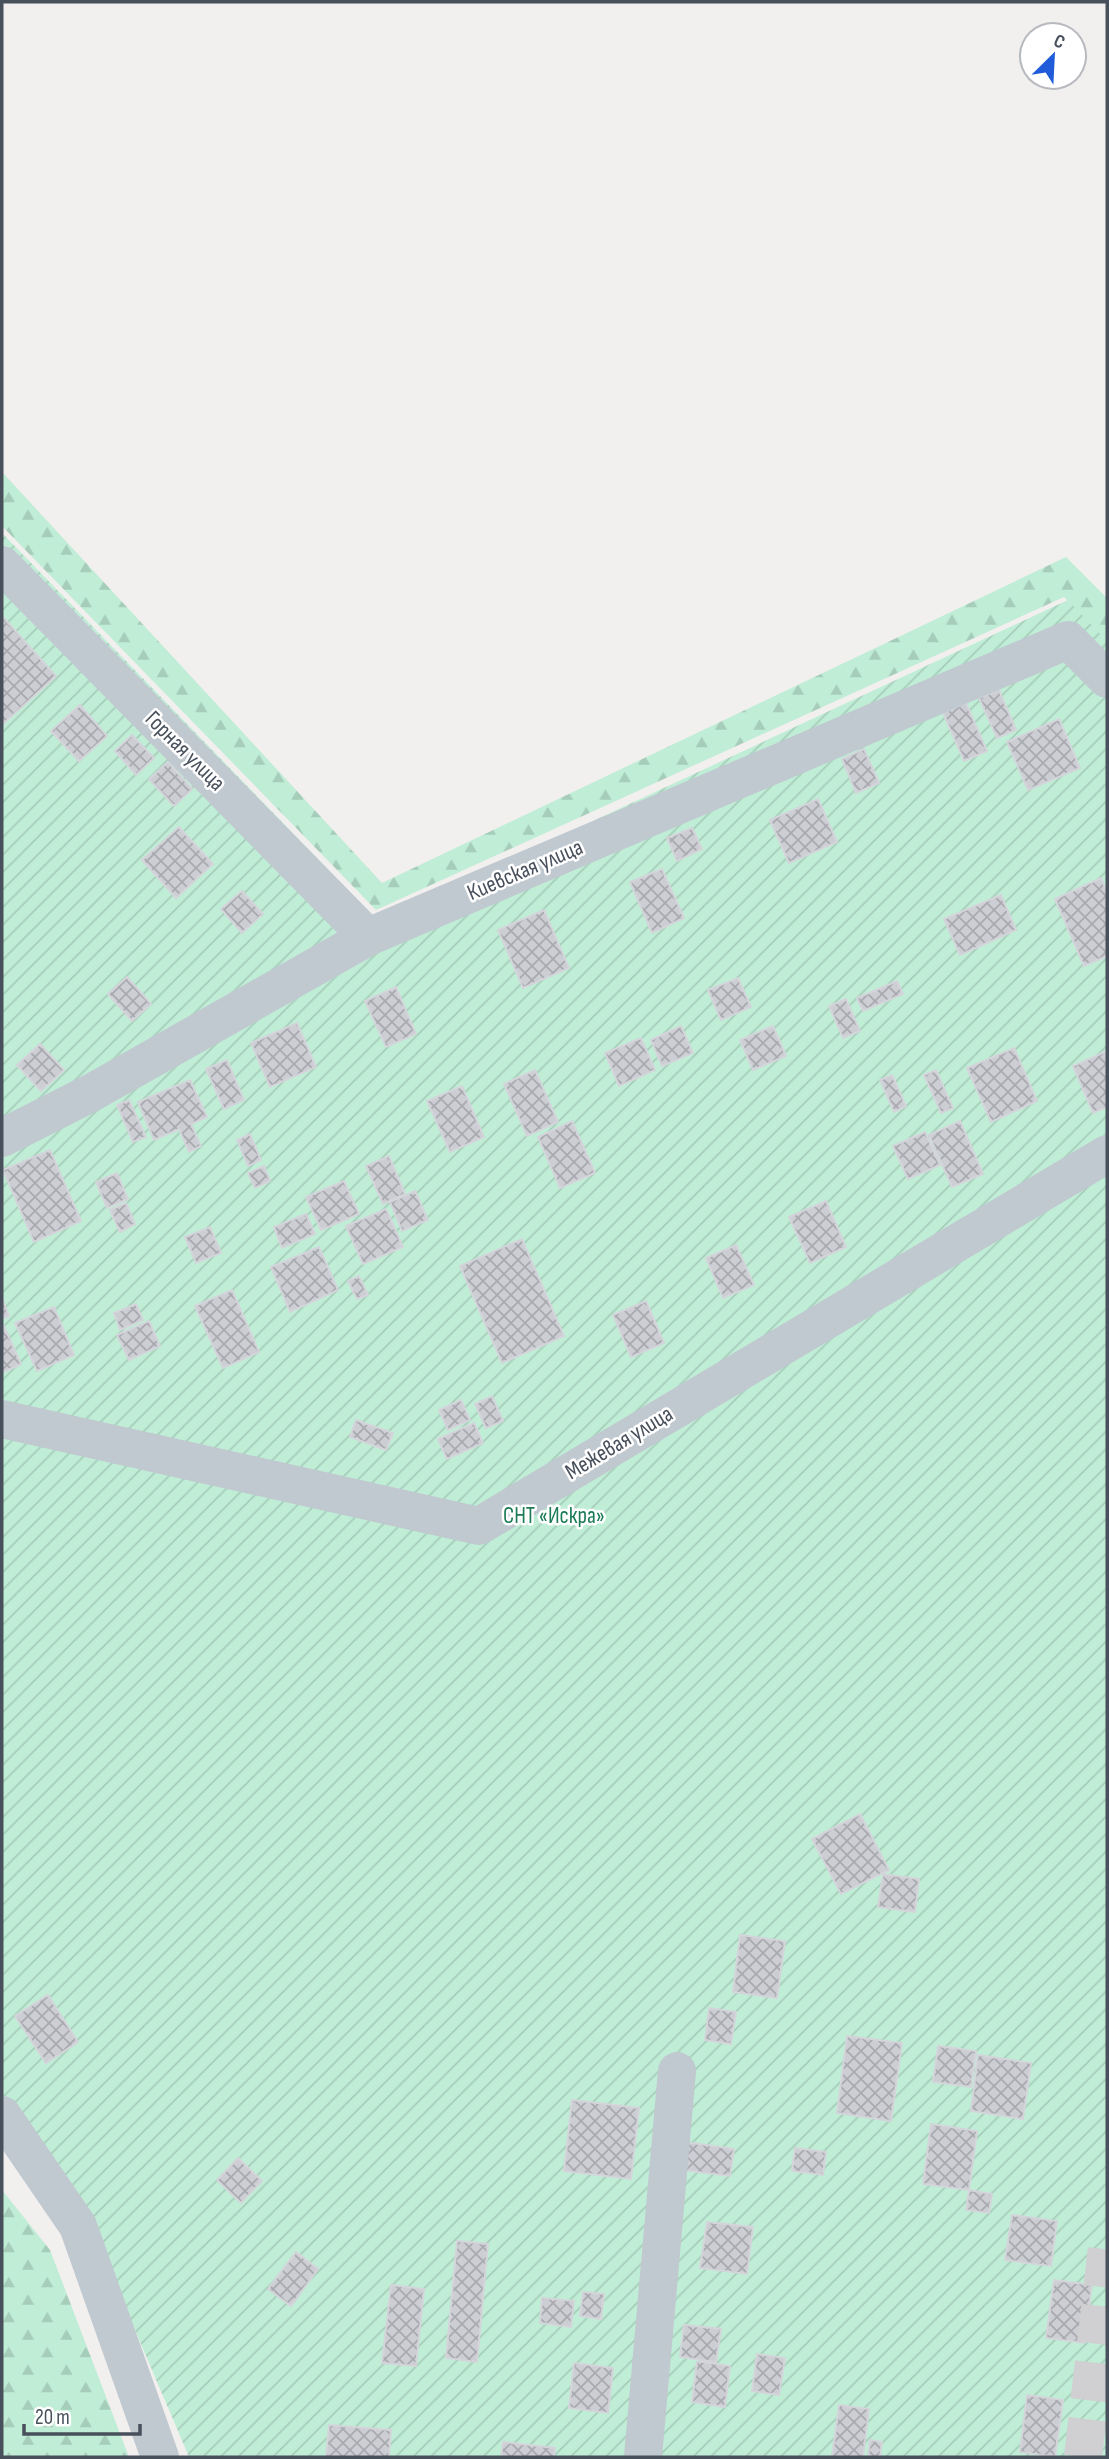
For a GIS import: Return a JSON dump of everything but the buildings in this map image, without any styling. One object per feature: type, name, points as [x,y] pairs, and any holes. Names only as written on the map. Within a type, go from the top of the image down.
[{"type":"street","name":"Горная улица","points":[[2,565],[368,937]]},
{"type":"street","name":"Киевская улица","points":[[2,1138],[91,1093],[368,937],[1068,640],[1107,680]]},
{"type":"street","name":"Межевая улица","points":[[2,1419],[479,1525],[1107,1154]]},
{"type":"street","points":[[643,2457],[677,2071]]},
{"type":"street","points":[[2,2115],[78,2226],[160,2457]]},
{"type":"green space","points":[[2,472],[382,883],[1066,557],[1107,598],[1107,641],[1064,597],[376,910],[2,526]]},
{"type":"green space","name":"СНТ «Искра»","points":[[2,533],[378,921],[1068,600],[1107,641],[1107,2457],[189,2457],[86,2215],[2,2112]]},
{"type":"green space","points":[[2,2190],[50,2250],[129,2457],[2,2457]]},
{"type":"tunnel","points":[[1083,2457],[1107,2248]]}]
